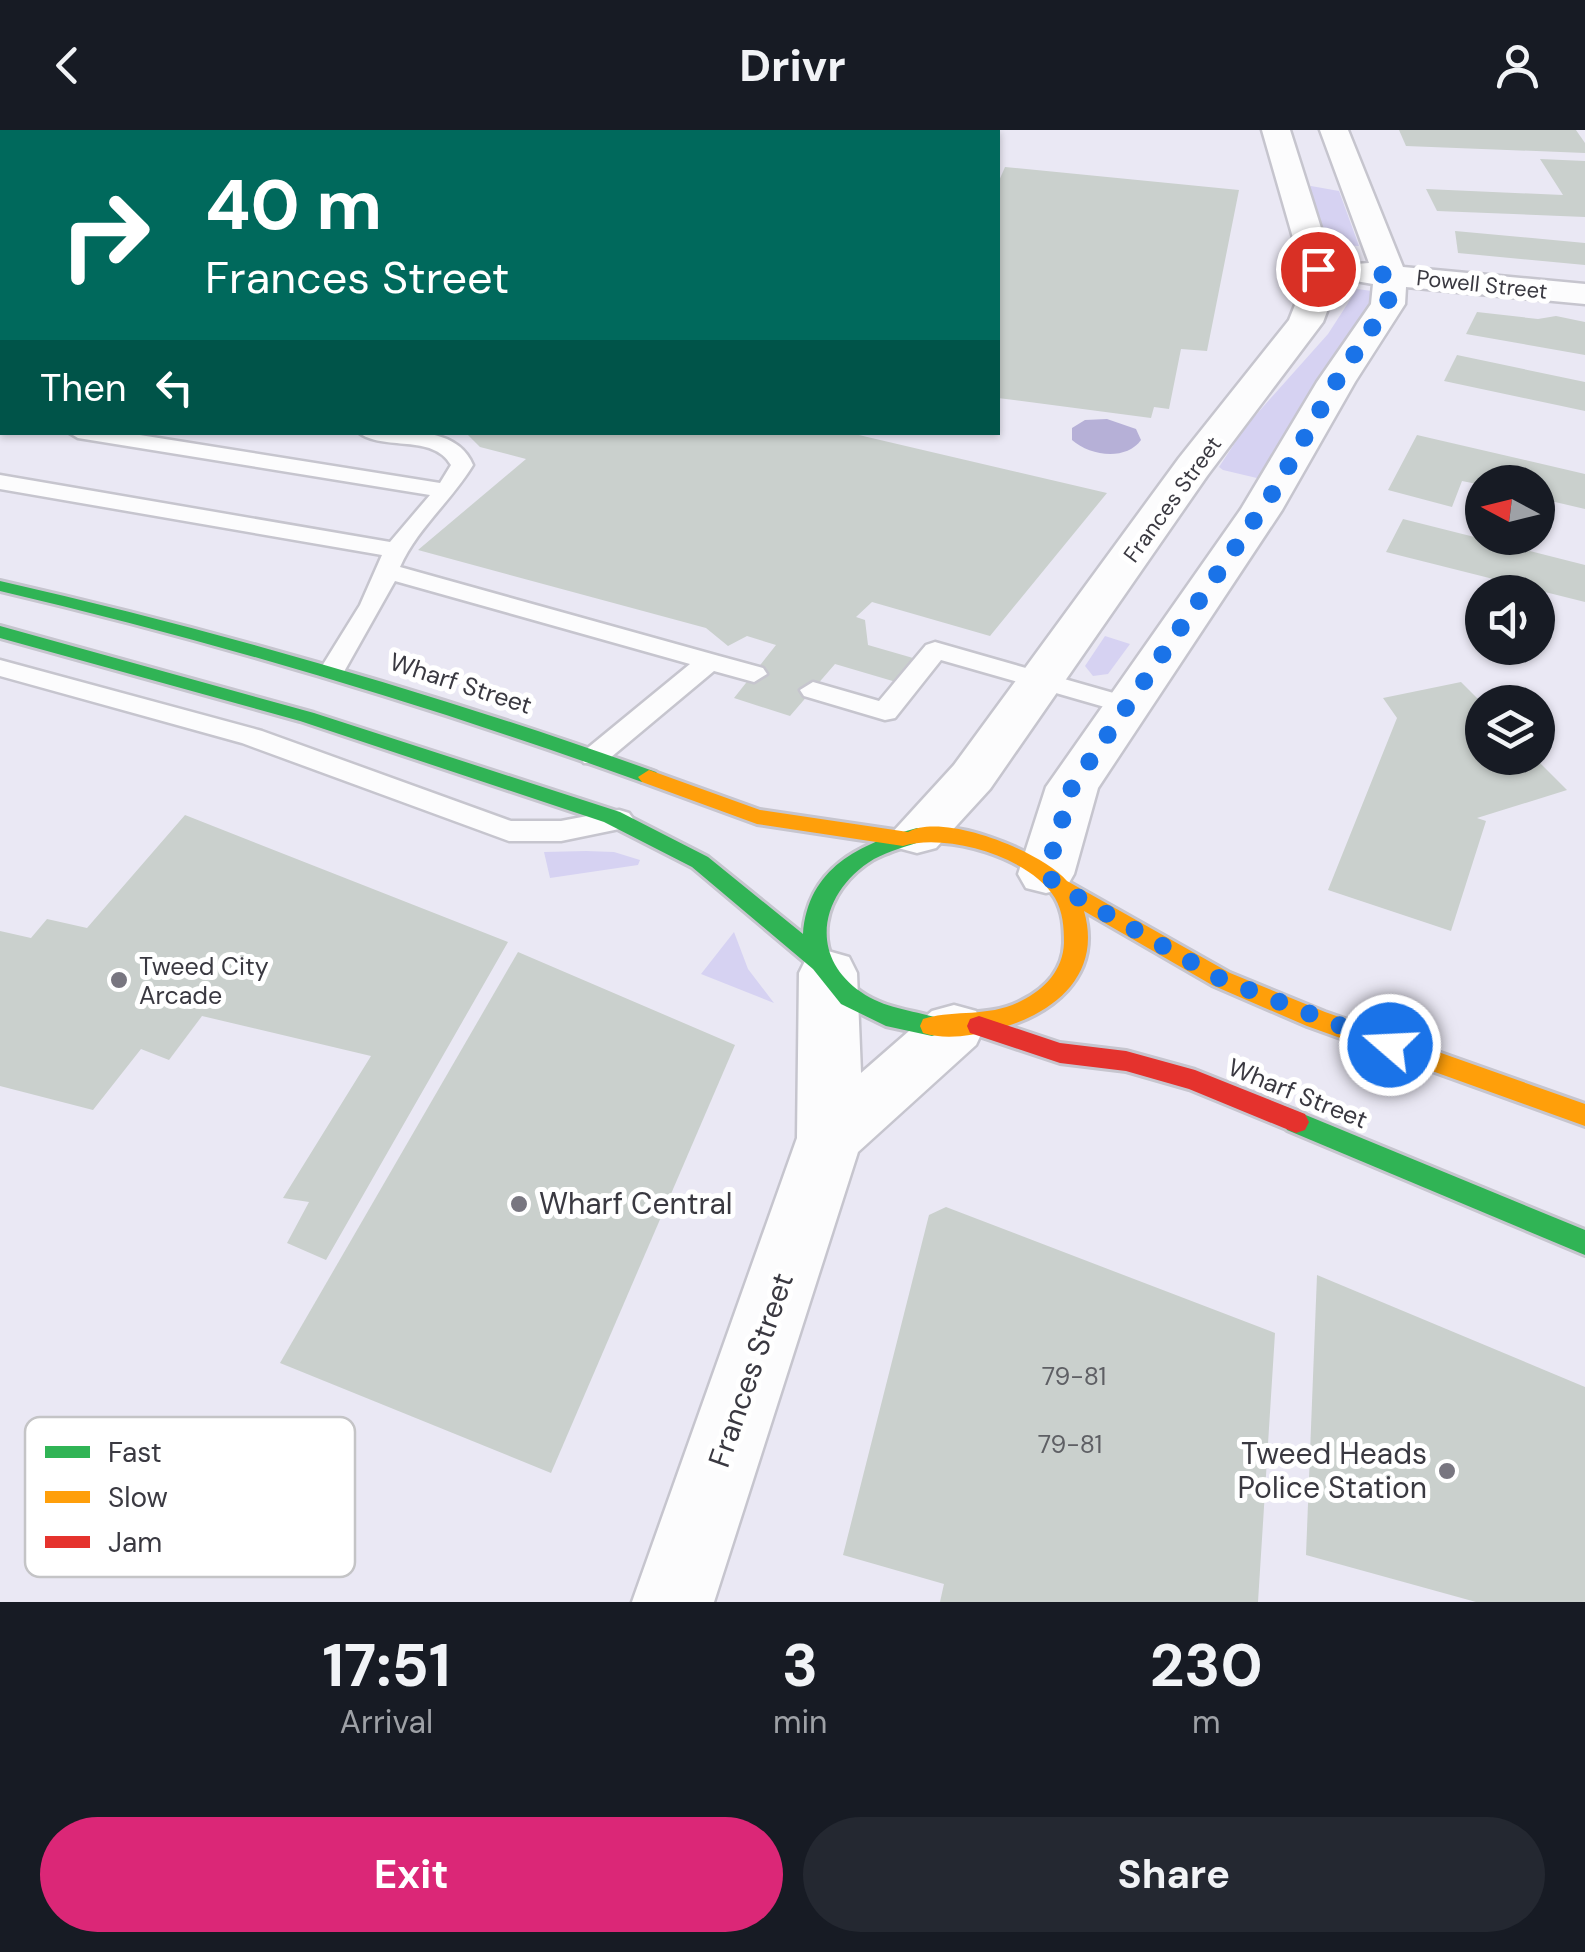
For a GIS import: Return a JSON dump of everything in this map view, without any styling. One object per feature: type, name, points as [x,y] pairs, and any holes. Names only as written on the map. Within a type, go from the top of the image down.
[{"type":"main road","name":"Wharf Street","points":[[0,586],[130,615],[332,671],[594,757],[757,818],[910,836]]},
{"type":"main road","points":[[0,632],[188,679],[353,728],[619,820],[679,848],[739,889],[850,996],[881,1013],[916,1024],[966,1028],[1018,1016],[1049,997],[1069,971],[1078,942],[1074,913],[1052,880]]},
{"type":"main road","points":[[826,969],[811,932],[816,900],[835,871],[865,850],[910,836],[953,836],[988,842],[1019,855],[1052,880],[1221,979],[1316,1019],[1585,1114]]},
{"type":"main road","name":"Wharf Street","points":[[966,1028],[1060,1054],[1126,1061],[1194,1080],[1585,1243]]},
{"type":"street","name":"Frances Street","points":[[910,836],[972,776],[1194,467],[1306,322],[1320,285],[1318,269],[1276,130]]},
{"type":"street","points":[[1052,880],[1072,787],[1268,499],[1336,382],[1388,304],[1390,275],[1334,130]]},
{"type":"street","name":"Powell Street","points":[[1318,269],[1585,294]]},
{"type":"street","name":"Frances Street","points":[[673,1602],[830,1138],[826,969]]},
{"type":"street","name":"Frances Street","points":[[830,1138],[966,1028]]},
{"type":"lane","points":[[97,435],[446,491]]},
{"type":"lane","points":[[332,671],[392,561],[462,465],[449,448],[383,435]]},
{"type":"lane","points":[[0,482],[392,561],[754,674]]},
{"type":"lane","points":[[813,690],[885,712],[935,650],[1129,706]]},
{"type":"lane","points":[[594,757],[710,661]]},
{"type":"lane","points":[[0,668],[252,738],[509,832],[561,830],[619,820]]},
{"type":"shaded area","points":[[1308,188],[1339,191],[1359,246],[1325,244]]},
{"type":"shaded area","points":[[1357,289],[1372,291],[1367,310],[1261,479],[1219,467],[1246,426],[1328,334]]},
{"type":"shaded area","points":[[1107,419],[1136,429],[1141,440],[1126,451],[1108,454],[1088,450],[1072,440],[1072,428],[1085,420]]},
{"type":"shaded area","points":[[1105,636],[1130,644],[1108,674],[1093,676],[1085,666]]},
{"type":"shaded area","points":[[544,852],[614,852],[640,860],[638,865],[550,878]]},
{"type":"shaded area","points":[[734,932],[748,969],[774,1003],[701,974]]},
{"type":"building","points":[[1399,130],[1576,130],[1585,143],[1585,153],[1406,146]]},
{"type":"building","points":[[1540,159],[1585,161],[1585,217],[1437,211],[1426,189],[1563,195]]},
{"type":"building","points":[[1005,167],[1239,190],[1207,351],[1181,349],[1169,409],[1154,407],[1151,418],[1000,398],[1000,178]]},
{"type":"building","points":[[1455,231],[1585,243],[1585,265],[1458,253]]},
{"type":"building","points":[[1477,312],[1538,319],[1556,316],[1585,322],[1585,355],[1466,334]]},
{"type":"building","points":[[1457,355],[1585,382],[1585,411],[1444,381]]},
{"type":"building","points":[[468,435],[859,435],[1107,493],[990,636],[872,602],[856,617],[865,620],[868,645],[913,658],[896,682],[835,664],[790,716],[734,698],[776,645],[747,636],[728,646],[706,628],[418,550],[526,459],[480,447]]},
{"type":"building","points":[[1417,435],[1546,465],[1465,465],[1465,482],[1452,507],[1388,490]]},
{"type":"building","points":[[1555,467],[1585,474],[1585,509],[1555,502]]},
{"type":"building","points":[[1403,519],[1465,535],[1465,555],[1545,555],[1585,565],[1585,602],[1555,594],[1555,575],[1478,575],[1386,552]]},
{"type":"building","points":[[1461,682],[1465,686],[1465,775],[1552,775],[1567,790],[1477,818],[1486,821],[1451,931],[1328,890],[1397,718],[1383,698]]},
{"type":"building","points":[[185,815],[508,942],[326,1260],[287,1243],[309,1202],[283,1198],[371,1056],[202,1016],[169,1060],[141,1049],[93,1110],[0,1086],[0,931],[31,938],[47,919],[87,928]]},
{"type":"building","name":"Wharf Central","points":[[518,952],[735,1045],[551,1473],[280,1363]]},
{"type":"building","points":[[946,1207],[1275,1333],[1258,1602],[940,1602],[944,1584],[843,1555],[929,1215]]},
{"type":"building","name":"Tweed Heads Police Station","points":[[1317,1275],[1585,1387],[1585,1602],[1476,1602],[1306,1555]]},
{"type":"traffic: fast","points":[[0,586],[328,671],[489,721],[649,777]]},
{"type":"traffic: fast","points":[[0,632],[307,717],[612,817],[700,862],[823,964]]},
{"type":"traffic: fast","points":[[917,835],[867,853],[834,879],[816,909],[814,941],[826,971],[850,997],[886,1016],[932,1026]]},
{"type":"traffic: fast","points":[[1296,1122],[1585,1243]]},
{"type":"traffic: slow","points":[[649,777],[757,817],[903,838]]},
{"type":"traffic: slow","points":[[917,835],[982,843],[1028,861],[1060,888],[1076,928],[1076,955],[1067,976],[1031,1008],[981,1024],[932,1026]]},
{"type":"traffic: slow","points":[[1058,886],[1221,979],[1316,1019],[1585,1115]]},
{"type":"traffic: jam","points":[[979,1026],[1060,1053],[1126,1061],[1195,1080],[1296,1122]]},
{"type":"place","name":"Tweed City Arcade","points":[[119,980]]},
{"type":"place","name":"Wharf Central","points":[[519,1204]]},
{"type":"place","name":"Tweed Heads Police Station","points":[[1447,1471]]},
{"type":"route","points":[[1318,269],[1390,275],[1388,304],[1336,382],[1276,488],[1072,787],[1046,874],[1058,886],[1221,979],[1390,1045]]}]
